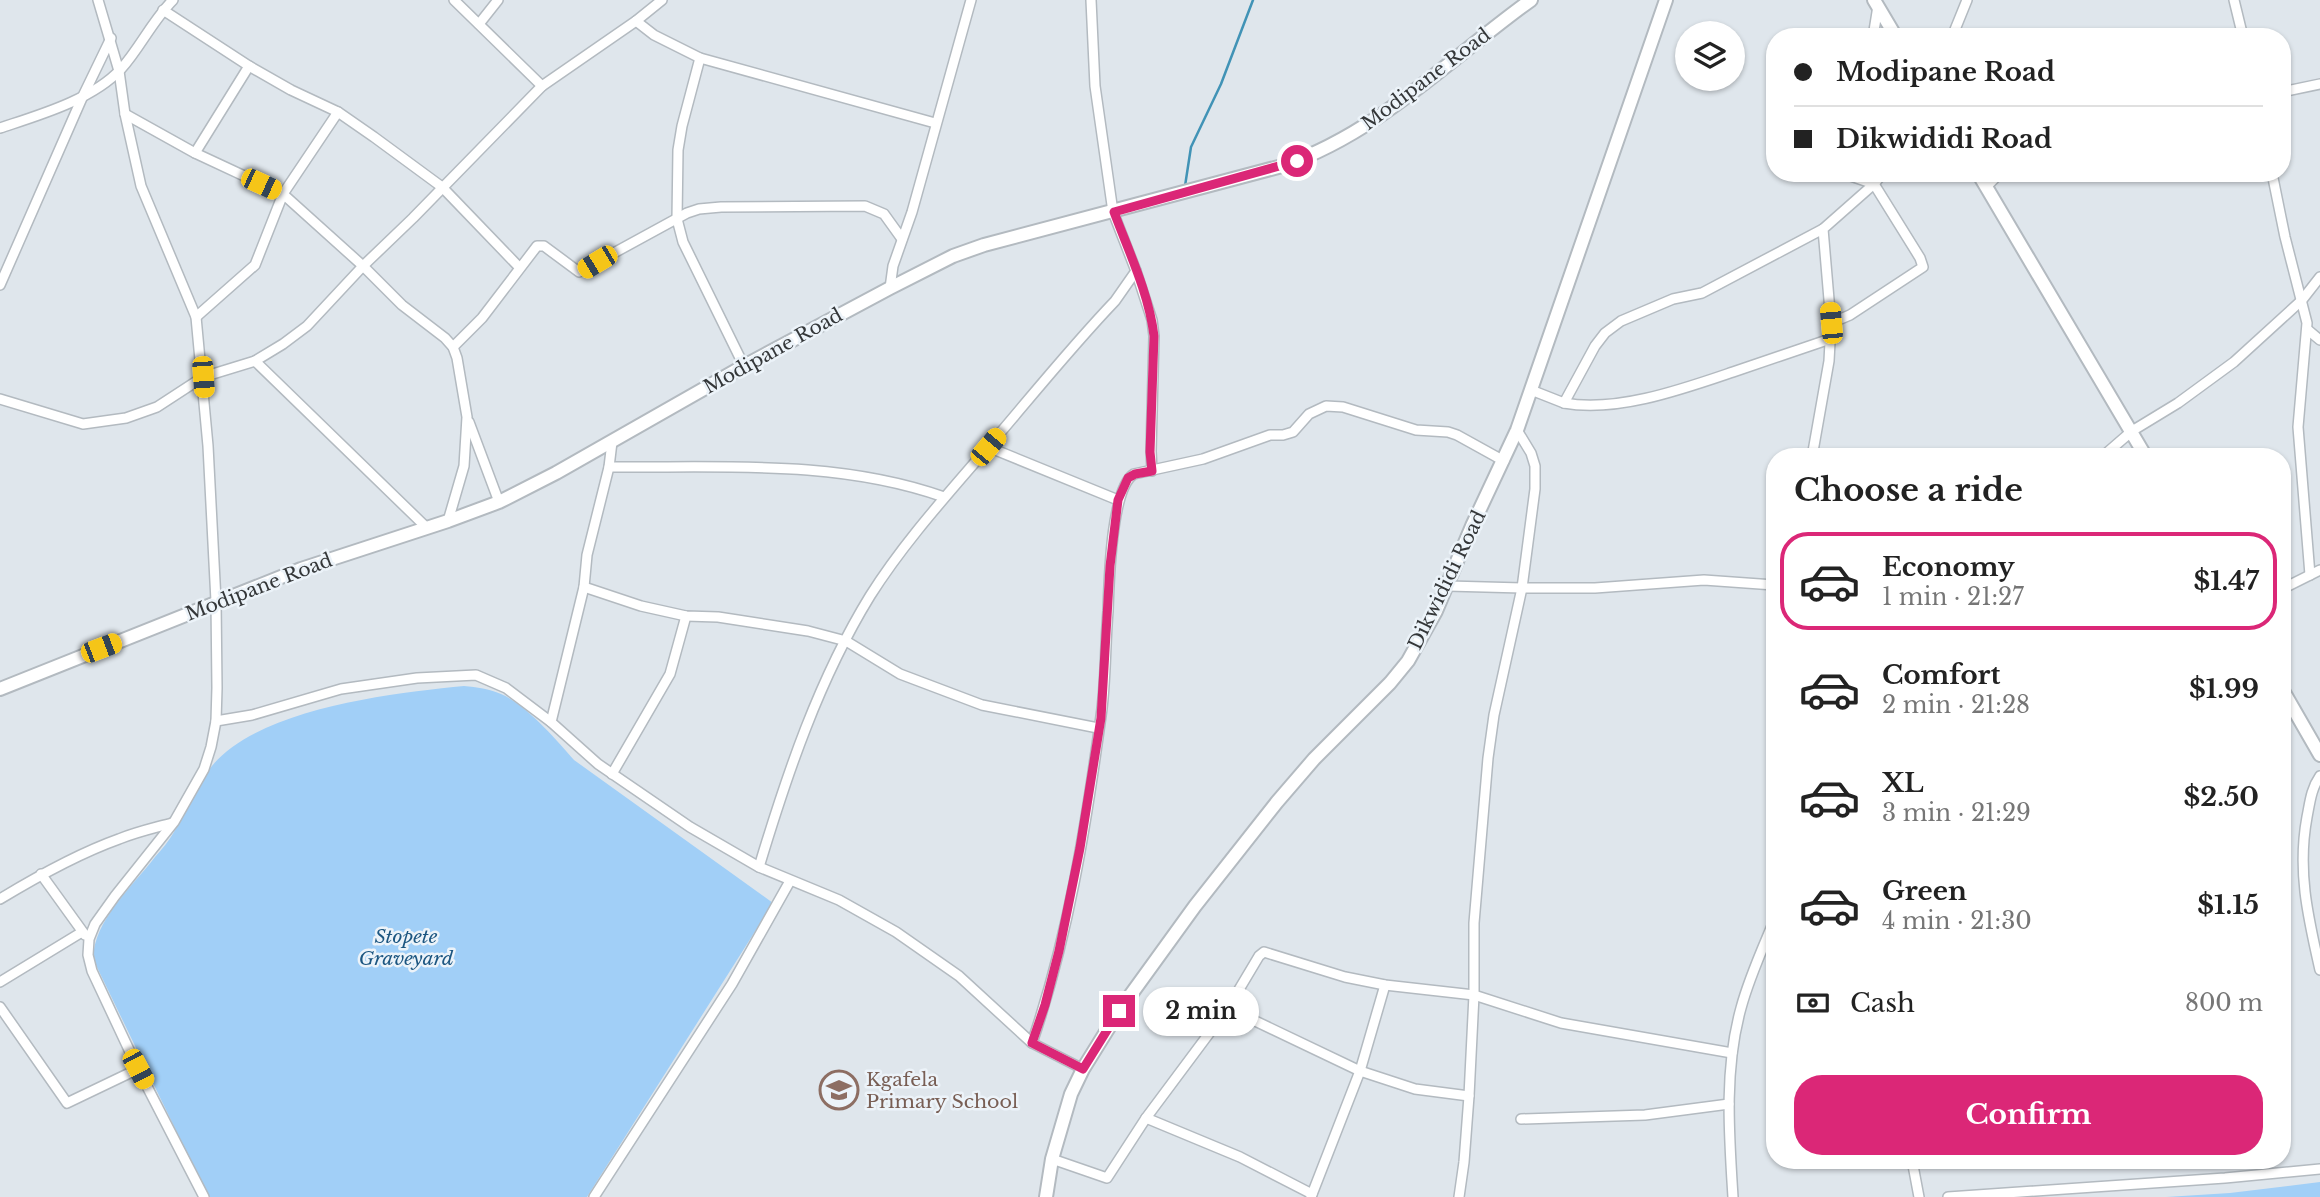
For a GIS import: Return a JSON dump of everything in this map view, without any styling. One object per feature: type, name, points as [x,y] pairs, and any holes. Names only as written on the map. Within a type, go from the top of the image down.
[{"type":"main road","name":"Dikwididi Road","points":[[1046,1197],[1063,1117],[1083,1069],[1119,1011],[1195,906],[1277,802],[1390,683],[1408,661],[1424,634],[1517,430],[1666,0]]},
{"type":"main road","name":"Modipane Road","points":[[0,689],[301,569],[499,502],[890,288],[971,250],[1282,166],[1311,155],[1350,136],[1414,93],[1528,1]]},
{"type":"main road","points":[[1876,3],[1891,28]]},
{"type":"main road","points":[[1983,182],[2141,448]]},
{"type":"main road","points":[[2291,705],[2320,755]]},
{"type":"street","points":[[0,128],[82,98],[119,71],[173,0]]},
{"type":"street","points":[[454,0],[541,86]]},
{"type":"street","points":[[479,24],[498,0]]},
{"type":"street","points":[[890,288],[890,277],[912,212],[971,0]]},
{"type":"street","points":[[1091,0],[1095,86],[1114,212],[1152,320],[1152,471]]},
{"type":"street","points":[[1956,28],[1967,0]]},
{"type":"street","points":[[2234,0],[2241,28]]},
{"type":"street","points":[[0,399],[83,424],[126,418],[158,407],[203,377],[255,361],[307,326],[541,86],[636,21],[658,1]]},
{"type":"street","points":[[0,982],[86,935],[95,925],[174,822],[204,769],[216,721],[216,601],[203,377],[196,317],[148,206],[136,168],[119,71],[99,2]]},
{"type":"street","points":[[1874,28],[1876,3]]},
{"type":"street","points":[[163,10],[249,66],[338,112],[442,187],[519,267]]},
{"type":"street","points":[[636,21],[654,35],[700,58],[935,124]]},
{"type":"street","points":[[0,285],[111,38]]},
{"type":"street","points":[[700,58],[678,150],[677,219],[683,242],[744,366]]},
{"type":"street","points":[[195,153],[249,66]]},
{"type":"street","points":[[2291,90],[2320,84]]},
{"type":"street","points":[[196,317],[255,265],[283,194],[338,112]]},
{"type":"street","points":[[125,114],[195,153],[283,194],[402,305],[445,338],[453,347],[457,358],[467,417],[499,502]]},
{"type":"street","points":[[1831,323],[1850,315],[1923,267],[1874,184],[1868,182]]},
{"type":"street","points":[[1986,187],[1991,182]]},
{"type":"street","points":[[2274,182],[2308,330],[2301,374],[2298,427],[2310,575]]},
{"type":"street","points":[[1564,403],[1595,346],[1621,321],[1673,299],[1702,293],[1823,229],[1874,184]]},
{"type":"street","points":[[453,347],[482,318],[537,246],[544,246],[579,272],[699,209],[865,206],[884,214],[902,239]]},
{"type":"street","points":[[1814,448],[1829,361],[1831,323],[1823,229]]},
{"type":"street","points":[[759,867],[784,782],[811,715],[869,597],[944,497],[1115,300],[1136,271]]},
{"type":"street","points":[[2112,448],[2132,431],[2214,378],[2302,300],[2320,278]]},
{"type":"street","points":[[2308,330],[2320,340]]},
{"type":"street","points":[[1531,390],[1564,403],[1584,407],[1603,406],[1679,390],[1830,339]]},
{"type":"street","points":[[255,361],[427,528]]},
{"type":"street","points":[[1032,1043],[1045,1005],[1080,848],[1101,718],[1110,566],[1118,500],[1128,478],[1135,474],[1203,459],[1270,435],[1293,432],[1309,414],[1326,406],[1343,407],[1416,430],[1458,435],[1504,461]]},
{"type":"street","points":[[448,521],[464,466],[467,417]]},
{"type":"street","points":[[1459,1197],[1469,1096],[1474,923],[1488,758],[1494,715],[1522,589],[1535,489],[1535,466],[1531,453],[1517,430]]},
{"type":"street","points":[[551,722],[584,587],[587,555],[609,467],[612,442]]},
{"type":"street","points":[[988,447],[1118,500]]},
{"type":"street","points":[[609,467],[711,467],[850,473],[894,482],[944,497]]},
{"type":"street","points":[[2291,584],[2320,570]]},
{"type":"street","points":[[1448,586],[1595,588],[1704,580],[1766,585]]},
{"type":"street","points":[[584,587],[641,606],[686,616],[718,617],[795,628],[846,641],[900,674],[982,705],[1098,728]]},
{"type":"street","points":[[612,774],[670,674],[686,616]]},
{"type":"street","points":[[216,721],[253,715],[341,689],[417,678],[476,675],[506,688],[612,774],[690,827],[759,867],[811,887],[896,932],[959,976],[1032,1043],[1083,1069]]},
{"type":"street","points":[[2320,776],[2312,788],[2305,831],[2303,880],[2305,906],[2320,970]]},
{"type":"street","points":[[0,899],[41,874],[120,838],[174,822]]},
{"type":"street","points":[[41,874],[86,935],[92,971],[138,1069],[204,1197]]},
{"type":"street","points":[[594,1197],[732,984],[790,881]]},
{"type":"street","points":[[1733,1197],[1729,1104],[1732,1053],[1740,1011],[1766,941]]},
{"type":"street","points":[[1052,1159],[1107,1178],[1146,1118],[1228,1009],[1264,952],[1345,977],[1385,985],[1474,995],[1561,1023],[1732,1053]]},
{"type":"street","points":[[1146,1118],[1250,1162],[1311,1195],[1360,1071],[1385,985]]},
{"type":"street","points":[[0,1007],[67,1103],[138,1069]]},
{"type":"street","points":[[1228,1009],[1360,1071],[1415,1089],[1469,1096]]},
{"type":"street","points":[[1521,1119],[1646,1115],[1729,1104]]},
{"type":"street","points":[[1914,1169],[1919,1197]]},
{"type":"street","points":[[1948,1197],[2320,1169]]},
{"type":"green space","name":"Stopete Graveyard","points":[[464,686],[496,692],[520,706],[540,723],[574,760],[773,903],[587,1197],[210,1197],[93,959],[100,931],[116,905],[170,839],[208,771],[229,750],[256,733],[326,708],[400,694]]},
{"type":"green space","points":[[2320,1182],[2320,1197],[2166,1197],[2230,1193]]},
{"type":"waterway","points":[[1185,186],[1191,147],[1221,84],[1253,0]]},
{"type":"place","name":"Kgafela Primary School","points":[[839,1090]]},
{"type":"route","points":[[1119,1011],[1083,1069],[1032,1043],[1059,951],[1080,848],[1101,718],[1110,566],[1118,500],[1128,478],[1152,471],[1152,320],[1114,212],[1297,161]]}]
